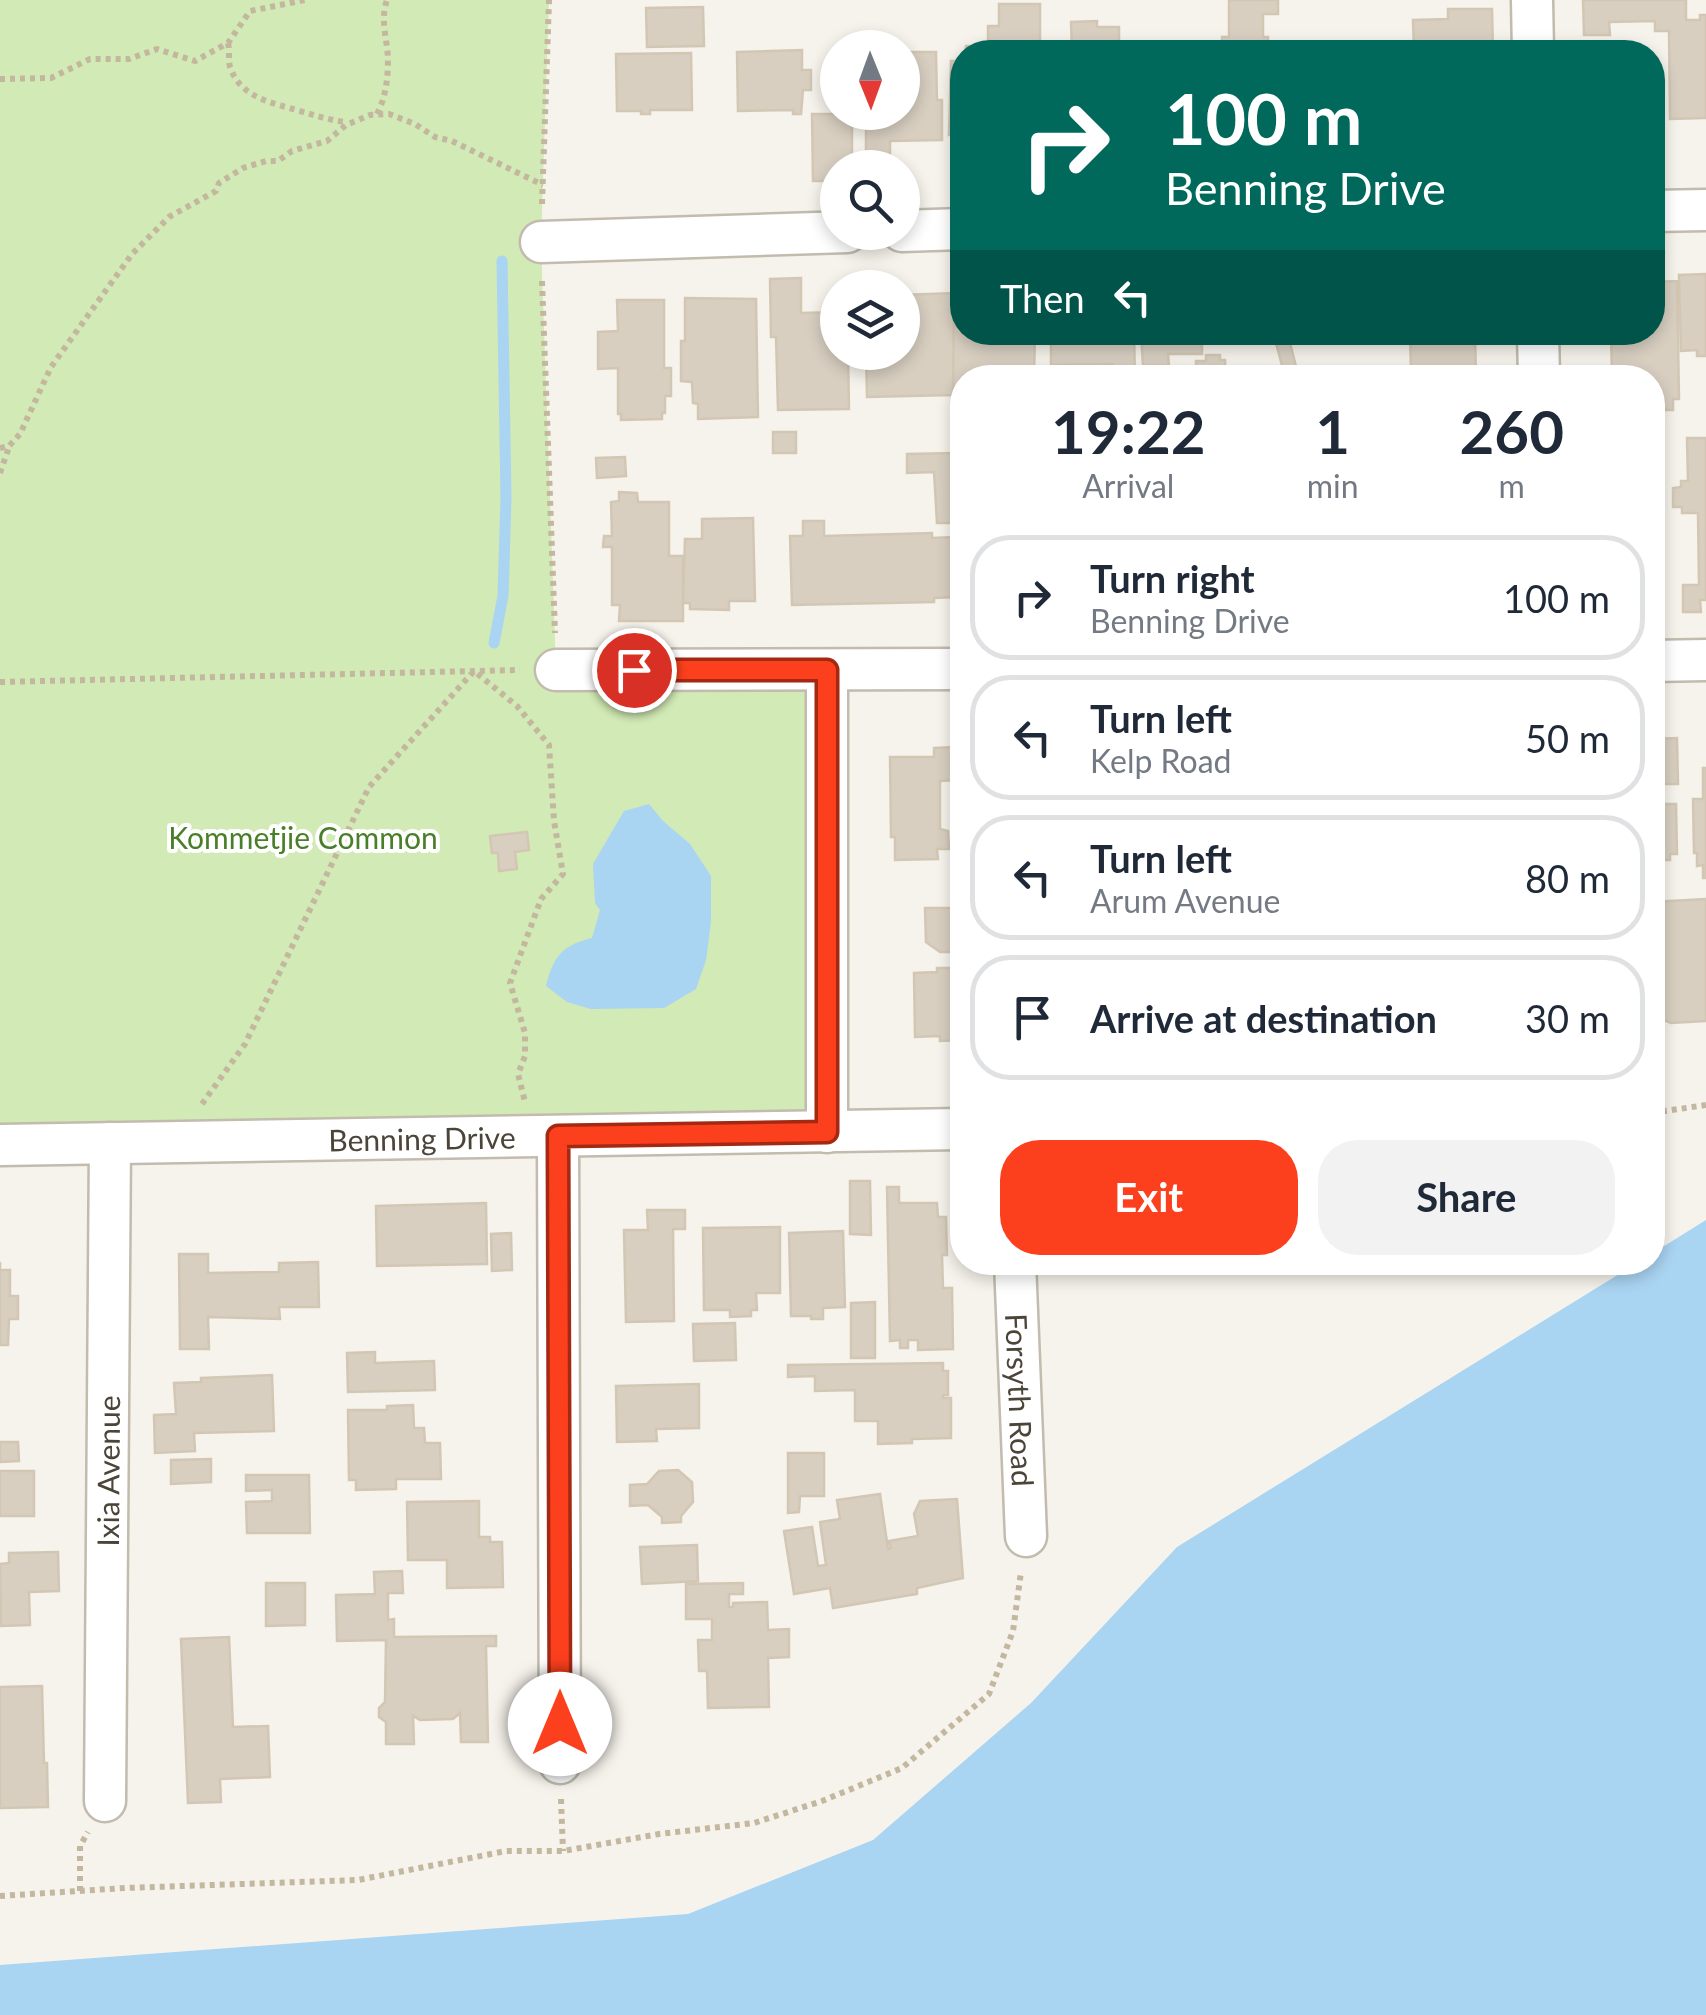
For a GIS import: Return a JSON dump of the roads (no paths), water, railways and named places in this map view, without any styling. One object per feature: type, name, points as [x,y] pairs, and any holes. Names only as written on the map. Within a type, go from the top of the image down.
[{"type":"street","points":[[1532,0],[1533,40]]},
{"type":"street","points":[[1665,211],[1706,210]]},
{"type":"street","points":[[920,230],[950,229]]},
{"type":"street","points":[[541,242],[820,233]]},
{"type":"street","points":[[1665,661],[1706,660]]},
{"type":"street","points":[[556,670],[950,669]]},
{"type":"street","points":[[827,670],[827,1132]]},
{"type":"street","name":"Benning Drive","points":[[0,1144],[950,1130]]},
{"type":"street","points":[[546,1137],[560,1762]]},
{"type":"street","name":"Ixia Avenue","points":[[106,1800],[110,1143]]},
{"type":"street","name":"Forsyth Road","points":[[1016,1275],[1026,1536]]},
{"type":"water","points":[[649,804],[690,844],[711,876],[706,960],[696,989],[664,1008],[591,1009],[567,1002],[546,986],[560,954],[573,944],[592,938],[600,910],[595,903],[593,864],[624,811]]},
{"type":"water","points":[[1706,1220],[1706,2015],[0,2015],[0,1965],[688,1914],[873,1840],[1031,1703],[1177,1547],[1618,1275],[1665,1275],[1665,1246]]},
{"type":"waterway","points":[[494,643],[503,596],[506,498],[502,261]]},
{"type":"park label","name":"Kommetjie Common","points":[[303,837]]}]
